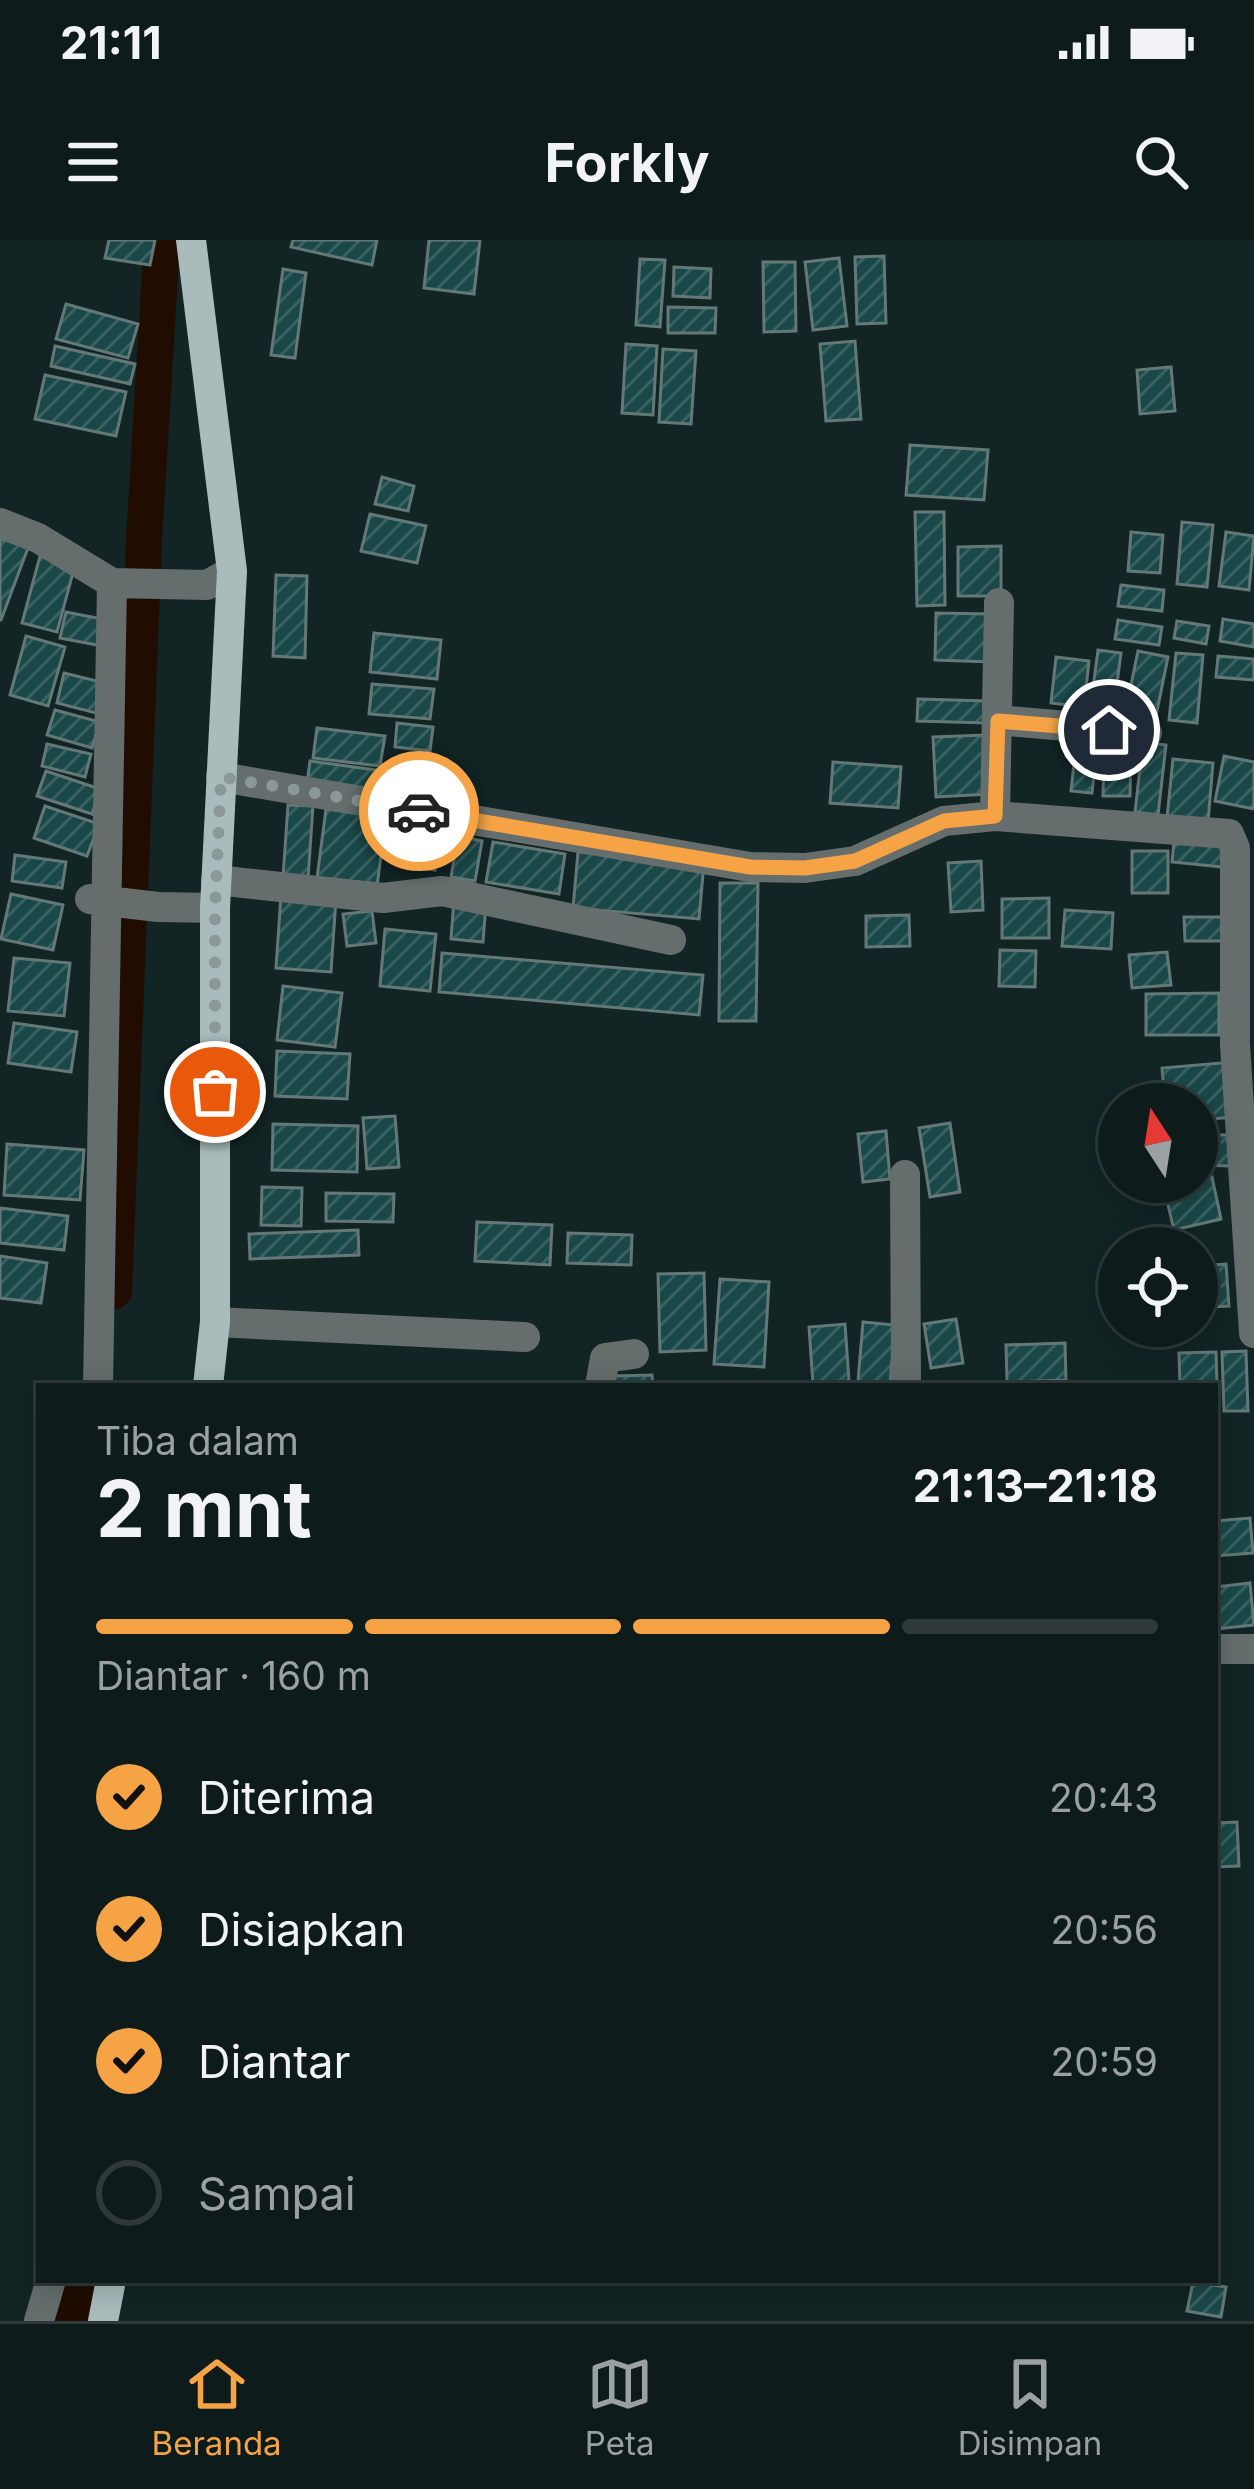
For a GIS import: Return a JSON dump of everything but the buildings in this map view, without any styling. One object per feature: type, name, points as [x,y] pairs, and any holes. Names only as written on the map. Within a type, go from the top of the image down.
[{"type":"main road","points":[[191,240],[205,581],[221,777],[214,1322],[208,1383]]},
{"type":"main road","points":[[103,2321],[110,2283]]},
{"type":"street","points":[[0,524],[38,538],[112,583],[205,581]]},
{"type":"street","points":[[98,1383],[112,583]]},
{"type":"street","points":[[995,816],[999,603]]},
{"type":"street","points":[[998,721],[1147,733]]},
{"type":"street","points":[[221,777],[750,867],[805,868],[855,861],[944,821],[995,816],[1229,834],[1244,848],[1254,1334]]},
{"type":"street","points":[[105,902],[158,907],[216,894],[382,898],[442,891],[671,940]]},
{"type":"street","points":[[905,1174],[906,1383]]},
{"type":"street","points":[[214,1322],[525,1337]]},
{"type":"street","points":[[601,1383],[605,1358],[634,1354]]},
{"type":"street","points":[[1218,1649],[1254,1648]]},
{"type":"street","points":[[39,2321],[50,2283]]},
{"type":"waterway","points":[[114,1291],[144,540],[162,240]]},
{"type":"waterway","points":[[71,2321],[77,2283]]},
{"type":"way so far","points":[[215,1092],[221,777],[419,811]]},
{"type":"route","points":[[419,811],[750,867],[805,868],[855,861],[944,821],[995,816],[998,721],[1109,730]]}]
